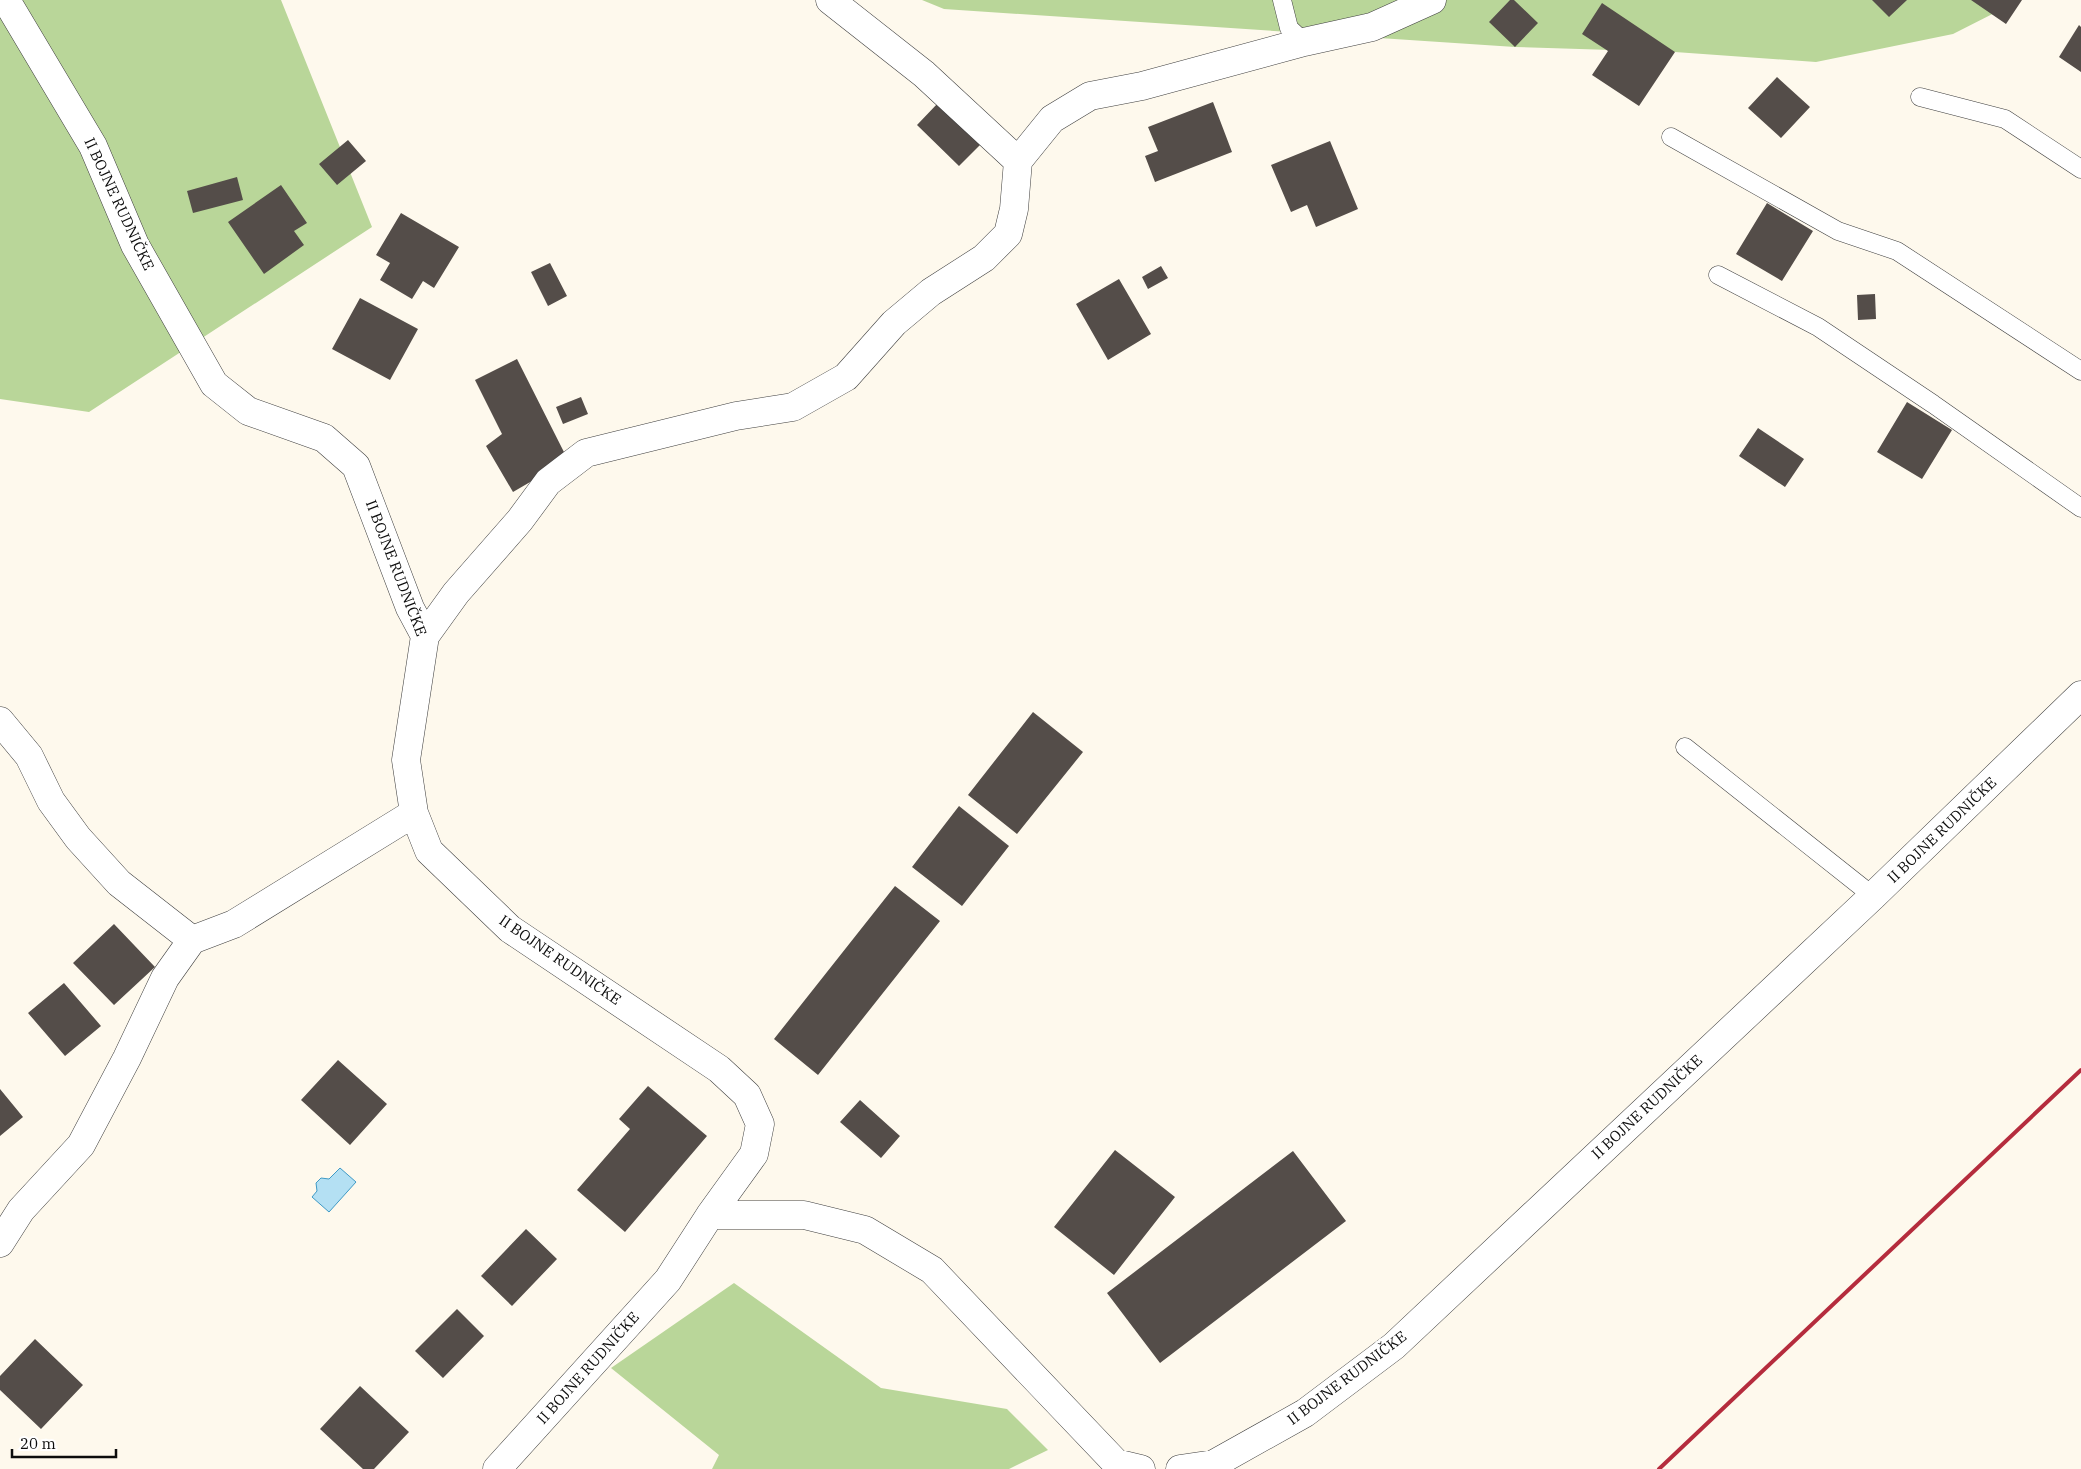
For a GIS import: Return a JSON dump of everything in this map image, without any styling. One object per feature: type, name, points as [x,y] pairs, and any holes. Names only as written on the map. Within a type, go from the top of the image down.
[{"type":"street","name":"II BOJNE RUDNIČKE","points":[[6,0],[93,146],[135,245],[214,384],[248,411],[324,438],[356,466],[410,608],[425,636],[406,760],[414,813],[429,851],[510,929],[719,1069],[747,1095],[760,1124],[754,1154],[710,1215],[668,1280],[497,1469]]},
{"type":"street","points":[[830,0],[924,74],[1018,161]]},
{"type":"street","points":[[425,636],[456,592],[520,520],[548,482],[586,453],[736,416],[793,407],[846,377],[894,323],[931,292],[984,258],[1008,234],[1014,209],[1018,161],[1052,119],[1090,96],[1142,86],[1304,42],[1372,27],[1432,0]]},
{"type":"street","name":"II BOJNE RUDNIČKE","points":[[1180,1469],[1214,1464],[1305,1413],[1394,1346],[1873,896],[2081,695]]},
{"type":"street","points":[[0,721],[28,756],[51,801],[78,838],[119,883],[192,940]]},
{"type":"street","points":[[0,1243],[20,1210],[81,1145],[127,1058],[165,978],[192,940],[234,924],[414,813]]},
{"type":"street","points":[[710,1215],[804,1216],[865,1230],[932,1270],[1116,1463],[1141,1469]]},
{"type":"lane","points":[[1282,0],[1289,28],[1304,42]]},
{"type":"lane","points":[[1920,97],[2005,119],[2081,169]]},
{"type":"lane","points":[[1671,137],[1838,231],[1897,251],[2081,372]]},
{"type":"lane","points":[[1718,275],[1818,327],[1933,404],[2081,508]]},
{"type":"lane","points":[[1685,746],[1873,896]]},
{"type":"green space","points":[[0,0],[281,0],[372,227],[89,412],[0,399]]},
{"type":"green space","points":[[922,0],[2020,0],[1953,34],[1816,62],[1675,52],[1515,47],[944,9]]},
{"type":"green space","points":[[734,1283],[881,1388],[1007,1409],[1048,1450],[1009,1469],[712,1469],[719,1455],[611,1368]]},
{"type":"water","points":[[340,1168],[356,1182],[329,1212],[312,1197],[317,1191],[316,1183],[321,1178],[329,1179]]},
{"type":"building","points":[[1510,0],[1514,0],[1538,23],[1515,47],[1489,22]]},
{"type":"building","points":[[1872,0],[1907,0],[1889,17]]},
{"type":"building","points":[[1971,0],[2022,0],[2006,24]]},
{"type":"building","points":[[1602,3],[1675,52],[1639,106],[1592,75],[1608,51],[1582,34]]},
{"type":"building","points":[[2079,25],[2081,27],[2081,72],[2059,57]]},
{"type":"building","points":[[1777,77],[1810,107],[1781,138],[1748,108]]},
{"type":"building","points":[[1213,102],[1232,152],[1155,182],[1145,156],[1158,151],[1148,127]]},
{"type":"building","points":[[938,103],[981,144],[959,166],[917,125]]},
{"type":"building","points":[[348,140],[366,161],[337,185],[319,164]]},
{"type":"building","points":[[1330,141],[1358,209],[1316,227],[1307,205],[1291,212],[1271,165]]},
{"type":"building","points":[[237,177],[243,200],[193,213],[187,191]]},
{"type":"building","points":[[281,185],[307,223],[294,231],[304,245],[264,274],[228,222]]},
{"type":"building","points":[[1767,203],[1813,231],[1782,281],[1736,254]]},
{"type":"building","points":[[401,213],[459,247],[434,288],[423,281],[412,299],[380,280],[390,263],[376,255]]},
{"type":"building","points":[[550,263],[567,296],[548,306],[531,272]]},
{"type":"building","points":[[1161,266],[1168,278],[1148,289],[1142,277]]},
{"type":"building","points":[[1119,279],[1151,334],[1108,360],[1076,304]]},
{"type":"building","points":[[1875,294],[1876,319],[1858,320],[1857,295]]},
{"type":"building","points":[[360,298],[418,329],[390,380],[332,349]]},
{"type":"building","points":[[517,359],[568,460],[513,492],[486,446],[502,434],[475,380]]},
{"type":"building","points":[[581,397],[588,414],[563,424],[556,407]]},
{"type":"building","points":[[1907,402],[1952,430],[1922,479],[1877,452]]},
{"type":"building","points":[[1758,428],[1804,459],[1785,487],[1739,456]]},
{"type":"building","points":[[1033,712],[1083,752],[1017,834],[968,795]]},
{"type":"building","points":[[959,806],[1009,846],[962,906],[912,867]]},
{"type":"building","points":[[895,886],[940,921],[818,1075],[774,1039]]},
{"type":"building","points":[[114,924],[155,967],[114,1005],[73,963]]},
{"type":"building","points":[[64,983],[101,1026],[65,1056],[28,1013]]},
{"type":"building","points":[[338,1060],[387,1104],[350,1145],[301,1100]]},
{"type":"building","points":[[648,1086],[707,1136],[625,1232],[577,1190],[630,1129],[619,1119]]},
{"type":"building","points":[[0,1089],[23,1117],[0,1136]]},
{"type":"building","points":[[860,1100],[900,1136],[881,1158],[840,1122]]},
{"type":"building","points":[[1115,1150],[1175,1197],[1114,1275],[1054,1227]]},
{"type":"building","points":[[1293,1151],[1346,1221],[1160,1363],[1107,1293]]},
{"type":"building","points":[[526,1229],[557,1259],[512,1306],[481,1276]]},
{"type":"building","points":[[457,1309],[484,1336],[443,1378],[415,1351]]},
{"type":"building","points":[[35,1339],[83,1385],[41,1429],[0,1390],[0,1376]]},
{"type":"building","points":[[360,1386],[409,1432],[374,1469],[363,1469],[320,1429]]},
{"type":"railway","points":[[1659,1469],[2081,1070]]}]
